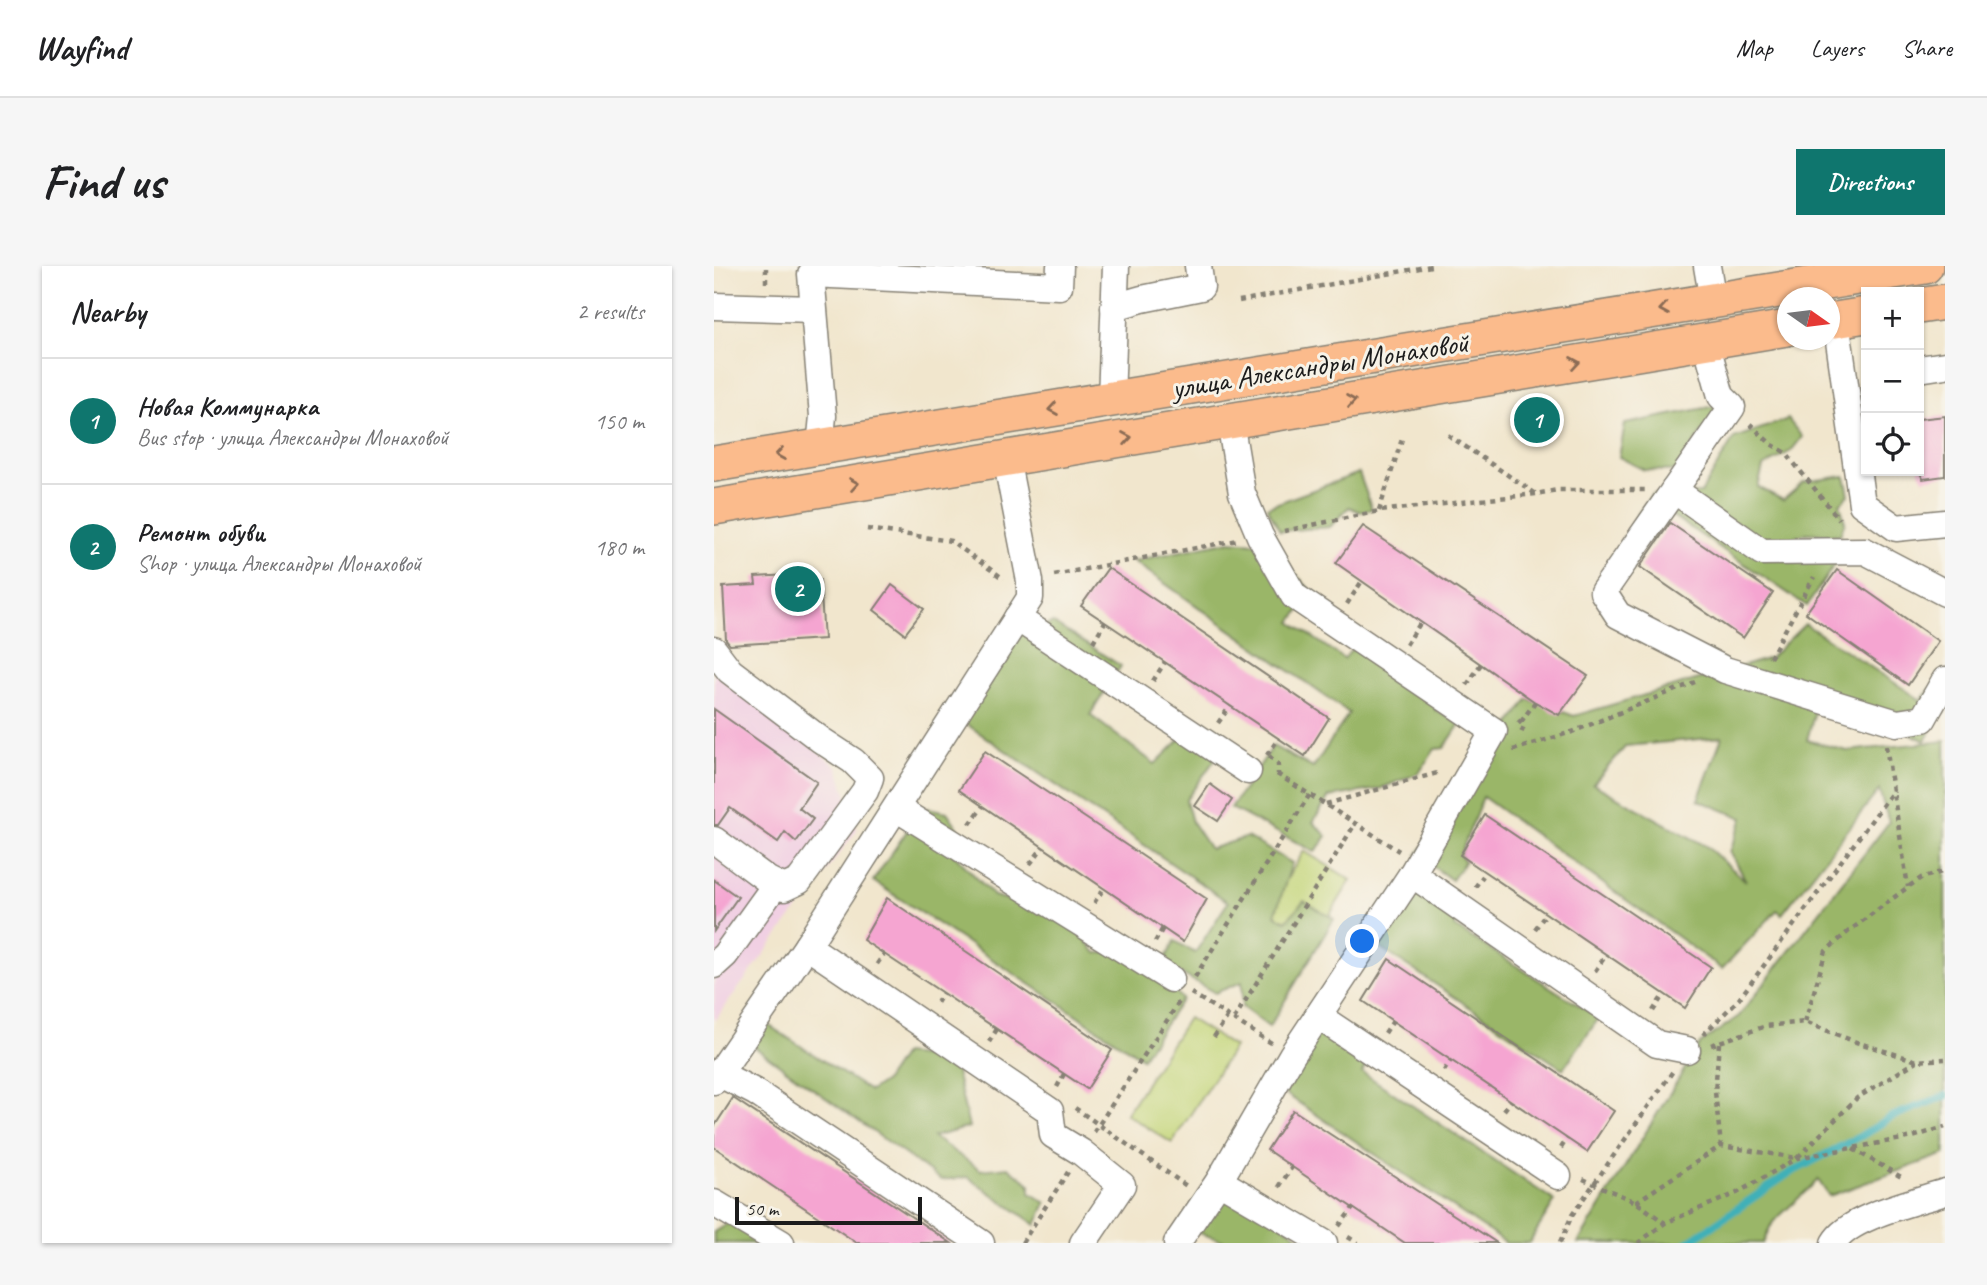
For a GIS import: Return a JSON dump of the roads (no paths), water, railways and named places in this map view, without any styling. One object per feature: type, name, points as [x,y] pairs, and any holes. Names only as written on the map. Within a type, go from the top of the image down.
[{"type":"main road","name":"улица Александры Монаховой","points":[[714,464],[1925,266]]},
{"type":"main road","points":[[1924,305],[1945,302]]},
{"type":"main road","name":"улица Александры Монаховой","points":[[714,507],[1777,330]]},
{"type":"street","points":[[820,447],[823,415],[811,270],[1059,286],[1060,266]]},
{"type":"street","points":[[1111,399],[1116,266]]},
{"type":"street","points":[[1114,307],[1201,287],[1198,266]]},
{"type":"street","points":[[1707,266],[1713,301]]},
{"type":"street","points":[[714,306],[813,309]]},
{"type":"street","points":[[1844,318],[1855,379],[1862,504],[1896,528],[1945,523]]},
{"type":"street","points":[[1706,341],[1721,396],[1732,407],[1603,592],[1618,615],[1725,670],[1897,723],[1923,719],[1945,680]]},
{"type":"street","points":[[1924,368],[1945,365]]},
{"type":"street","points":[[1177,1243],[1212,1190],[1292,1055],[1412,874],[1494,732],[1294,596],[1260,536],[1242,493],[1230,421]]},
{"type":"street","points":[[981,1243],[755,1092],[716,1077],[807,946],[1026,599],[1006,458]]},
{"type":"street","points":[[1674,489],[1762,552],[1865,551],[1945,593]]},
{"type":"street","points":[[1026,599],[1258,758]]},
{"type":"street","points":[[714,650],[730,671],[853,761],[870,778],[865,791],[799,881],[784,888],[714,840]]},
{"type":"street","points":[[896,808],[1178,985]]},
{"type":"street","points":[[1412,874],[1657,1044],[1687,1051]]},
{"type":"street","points":[[714,965],[725,955],[776,884]]},
{"type":"street","points":[[807,946],[1049,1111],[1053,1135],[1081,1152],[1122,1185],[1083,1243]]},
{"type":"street","points":[[1318,1016],[1558,1176]]},
{"type":"street","points":[[1212,1190],[1324,1243]]},
{"type":"street","points":[[1834,1243],[1839,1235],[1868,1218],[1945,1192]]},
{"type":"street","points":[[714,1203],[781,1243]]},
{"type":"waterway","points":[[1687,1243],[1788,1174],[1863,1135],[1891,1117],[1945,1096]]},
{"type":"place","name":"Новая Коммунарка","points":[[1537,420]]},
{"type":"place","name":"Ремонт обуви","points":[[798,589]]}]
